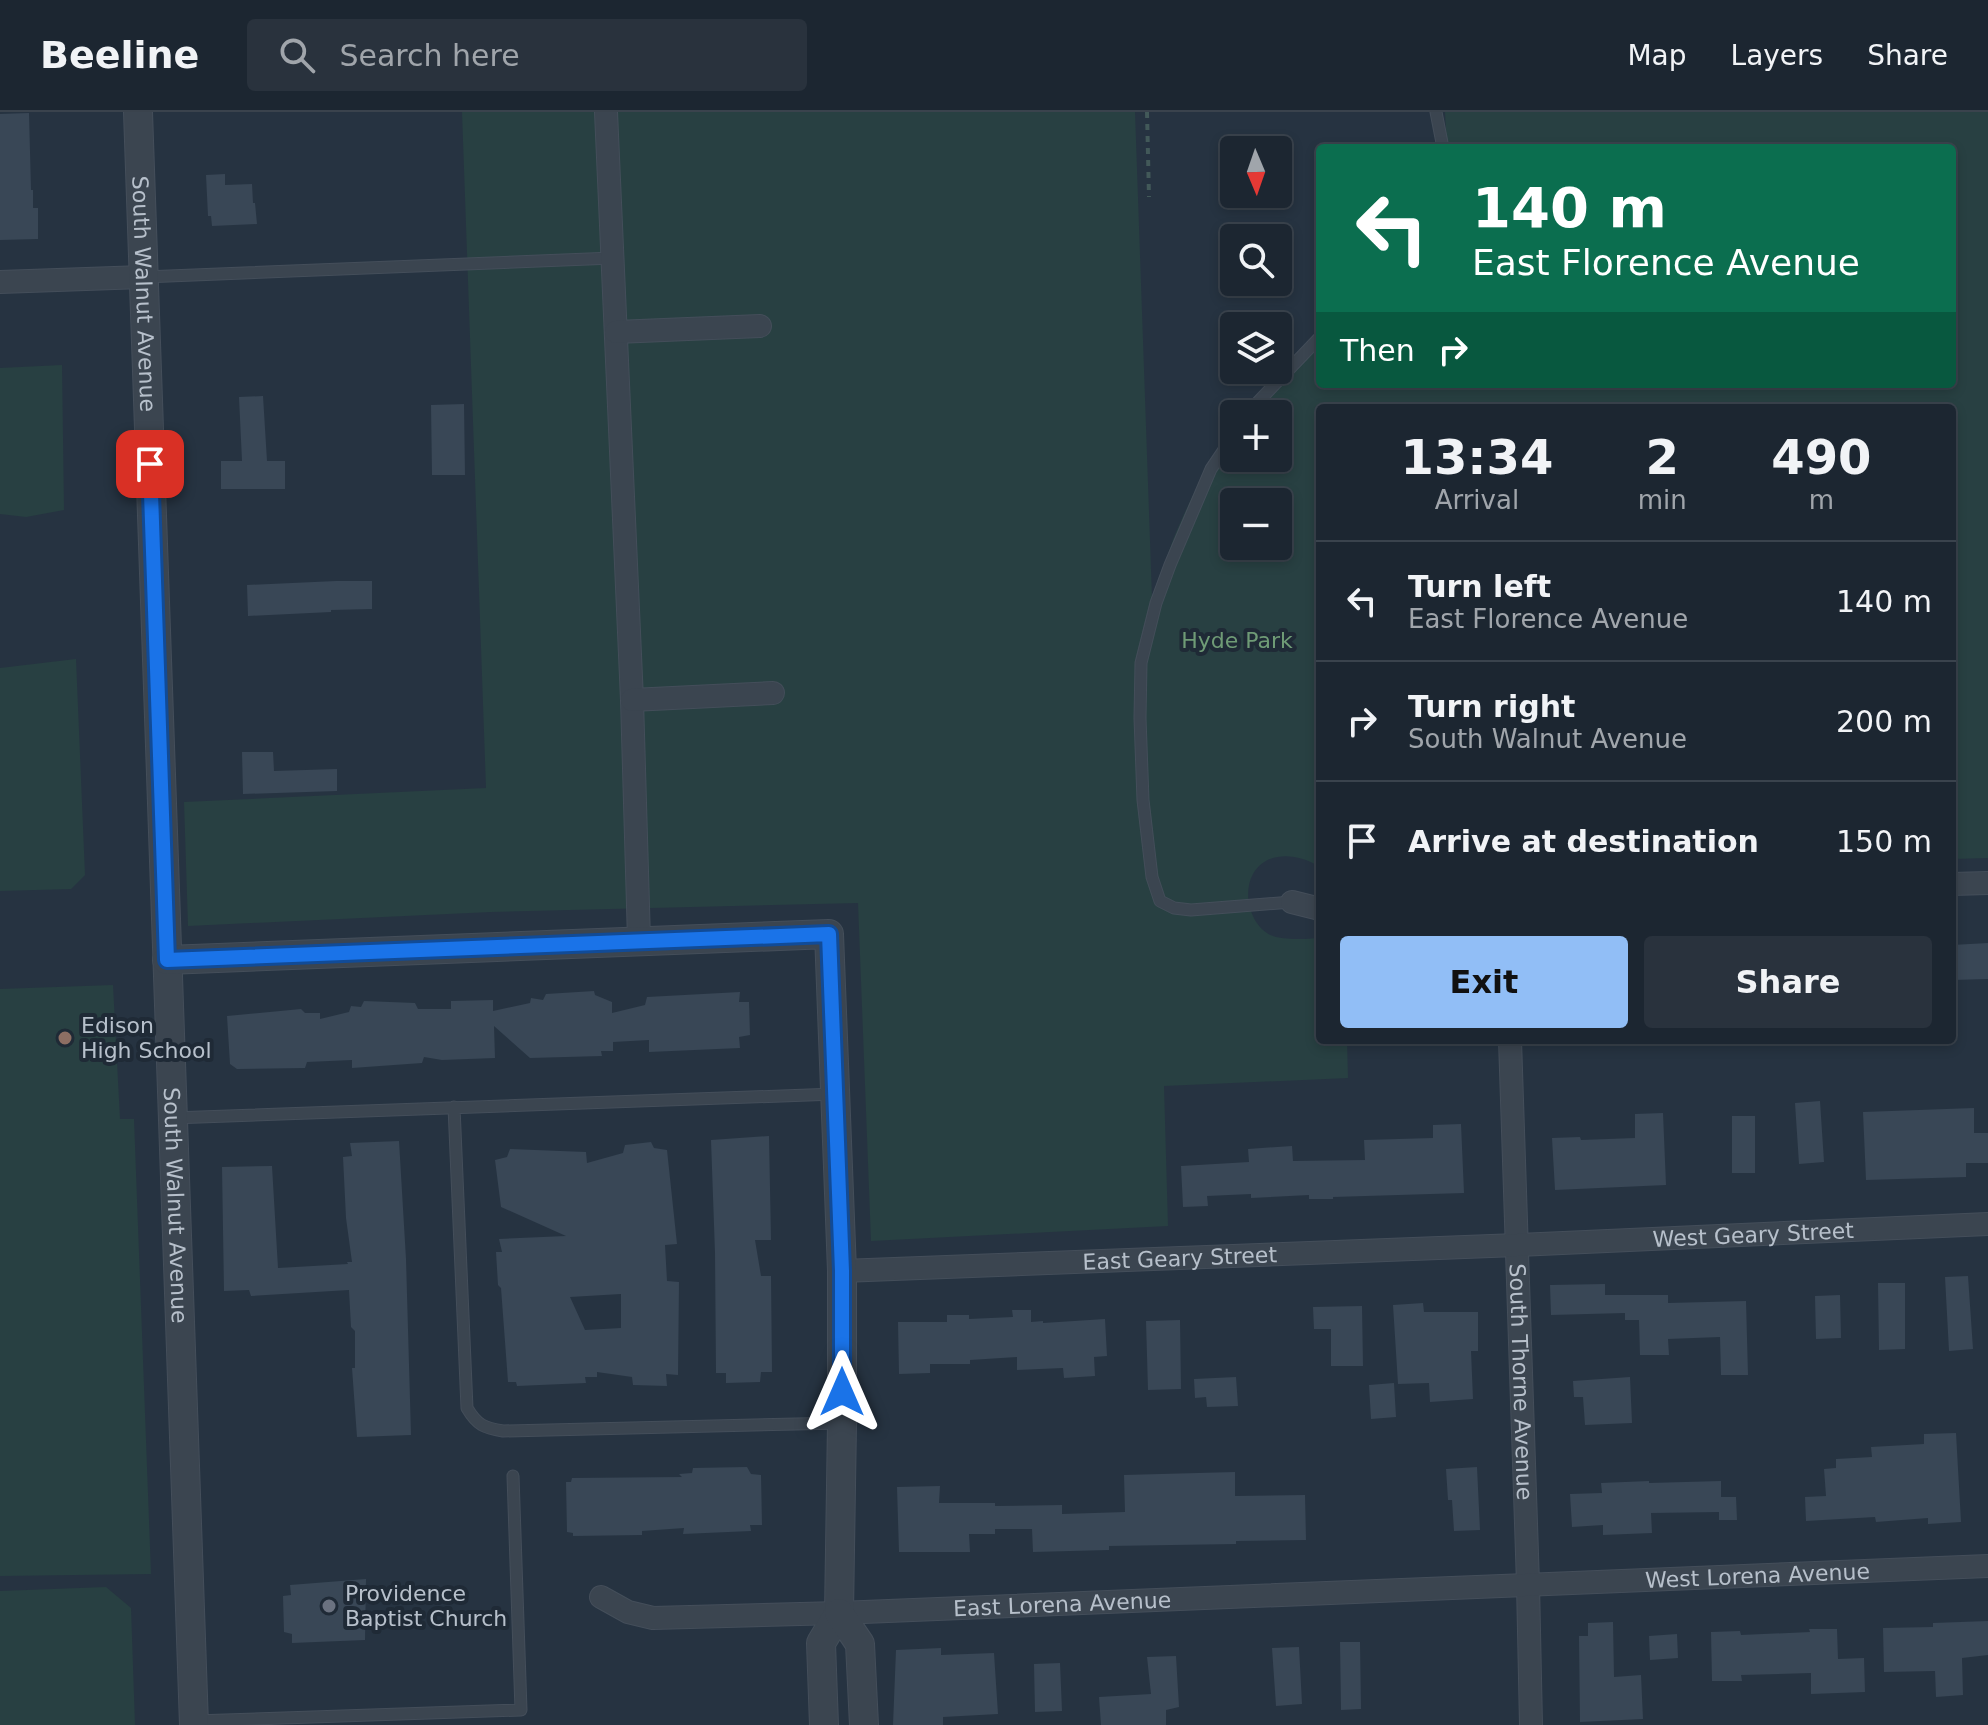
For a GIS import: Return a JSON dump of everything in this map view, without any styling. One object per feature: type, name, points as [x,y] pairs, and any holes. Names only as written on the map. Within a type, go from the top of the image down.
[{"type":"street","name":"South Walnut Avenue","points":[[138,112],[194,1723]]},
{"type":"street","points":[[606,112],[632,700],[639,940]]},
{"type":"street","points":[[0,282],[143,277]]},
{"type":"street","points":[[616,332],[760,326]]},
{"type":"street","points":[[632,700],[773,693]]},
{"type":"street","points":[[1956,884],[1988,883]]},
{"type":"street","points":[[1292,902],[1316,908]]},
{"type":"street","points":[[167,960],[829,934],[842,1271],[842,1423],[839,1613],[821,1643],[824,1725]]},
{"type":"street","name":"South Thorne Avenue","points":[[1510,1044],[1531,1725]]},
{"type":"street","name":"West Geary Street","points":[[1517,1245],[1988,1224]]},
{"type":"street","name":"East Geary Street","points":[[842,1271],[1517,1245]]},
{"type":"street","name":"West Lorena Avenue","points":[[1528,1584],[1988,1566]]},
{"type":"street","name":"East Lorena Avenue","points":[[601,1597],[628,1612],[653,1618],[1528,1584]]},
{"type":"street","points":[[839,1613],[860,1644],[864,1725]]},
{"type":"lane","points":[[1436,112],[1442,144]]},
{"type":"lane","points":[[143,277],[613,258]]},
{"type":"lane","points":[[1260,400],[1316,341]]},
{"type":"lane","points":[[1220,456],[1211,469],[1170,565],[1156,603],[1141,663],[1141,754],[1152,877],[1160,901],[1174,908],[1191,910],[1292,902]]},
{"type":"lane","points":[[171,1118],[835,1094]]},
{"type":"lane","points":[[454,1107],[467,1408],[474,1420],[487,1428],[503,1431],[842,1423]]},
{"type":"lane","points":[[194,1723],[521,1710],[513,1476]]},
{"type":"path","points":[[1147,112],[1149,197]]},
{"type":"green space","name":"Hyde Park","points":[[462,112],[1135,112],[1152,598],[1192,497],[1220,449],[1220,472],[1292,472],[1292,400],[1258,400],[1273,384],[1292,384],[1292,364],[1316,339],[1316,388],[1956,388],[1956,144],[1447,144],[1445,112],[1988,112],[1988,858],[1956,859],[1956,404],[1316,404],[1316,865],[1294,857],[1275,857],[1259,866],[1253,874],[1248,892],[1255,920],[1268,933],[1287,939],[1316,938],[1316,1044],[1347,1044],[1348,1078],[1164,1086],[1168,1226],[871,1241],[858,903],[491,912],[188,926],[184,802],[486,788]]},
{"type":"green space","points":[[62,365],[64,510],[26,517],[0,514],[0,368]]},
{"type":"green space","points":[[76,659],[85,875],[71,889],[0,891],[0,668]]},
{"type":"green space","points":[[113,985],[120,1119],[134,1119],[151,1574],[0,1576],[0,989]]},
{"type":"green space","points":[[106,1587],[131,1608],[135,1725],[0,1725],[0,1591]]},
{"type":"building","points":[[29,113],[31,190],[33,208],[38,208],[38,239],[0,240],[0,114]]},
{"type":"building","points":[[225,174],[225,185],[252,184],[257,224],[212,226],[211,216],[208,216],[206,175]]},
{"type":"building","points":[[263,396],[267,461],[285,461],[285,489],[221,489],[221,461],[242,461],[239,397]]},
{"type":"building","points":[[464,404],[465,475],[432,475],[431,405]]},
{"type":"building","points":[[372,581],[372,609],[248,616],[247,585]]},
{"type":"building","points":[[242,752],[273,752],[274,771],[337,769],[337,791],[243,794]]},
{"type":"building","points":[[1988,943],[1988,979],[1956,980],[1956,945]]},
{"type":"building","points":[[594,991],[595,995],[612,1002],[612,1013],[645,1005],[647,997],[740,992],[739,1002],[749,1002],[750,1035],[739,1037],[740,1048],[649,1052],[649,1040],[613,1042],[613,1051],[601,1051],[602,1056],[530,1058],[494,1026],[495,1058],[442,1060],[424,1057],[422,1063],[352,1068],[352,1060],[307,1062],[305,1068],[237,1069],[230,1064],[227,1016],[301,1009],[305,1013],[320,1013],[320,1019],[349,1012],[351,1006],[361,1007],[364,1001],[415,1003],[418,1009],[451,1009],[451,1001],[493,1000],[493,1011],[530,1003],[531,998],[543,1000],[546,994]]},
{"type":"building","points":[[1820,1101],[1824,1162],[1799,1164],[1795,1103]]},
{"type":"building","points":[[1974,1108],[1974,1133],[1988,1133],[1988,1163],[1966,1163],[1966,1177],[1866,1180],[1863,1112]]},
{"type":"building","points":[[1663,1113],[1666,1185],[1555,1190],[1552,1138],[1635,1138],[1635,1114]]},
{"type":"building","points":[[1732,1116],[1755,1116],[1755,1173],[1732,1173]]},
{"type":"building","points":[[1461,1124],[1464,1193],[1333,1199],[1309,1199],[1309,1195],[1251,1198],[1251,1194],[1207,1196],[1208,1206],[1183,1207],[1181,1166],[1249,1162],[1248,1149],[1292,1146],[1293,1161],[1365,1160],[1364,1140],[1433,1138],[1433,1125]]},
{"type":"building","points":[[769,1136],[771,1240],[755,1240],[761,1276],[771,1276],[772,1372],[761,1372],[760,1382],[726,1383],[726,1373],[716,1373],[711,1140]]},
{"type":"building","points":[[399,1141],[411,1435],[357,1437],[352,1368],[355,1368],[355,1331],[351,1327],[349,1290],[251,1296],[249,1290],[224,1291],[222,1167],[272,1166],[278,1268],[348,1264],[352,1262],[343,1157],[352,1156],[350,1143]]},
{"type":"building","points":[[651,1142],[654,1148],[667,1150],[677,1244],[665,1245],[667,1281],[679,1282],[678,1375],[666,1374],[667,1386],[633,1385],[632,1377],[597,1372],[597,1377],[585,1377],[586,1383],[517,1386],[516,1382],[508,1382],[501,1288],[498,1285],[496,1252],[502,1252],[499,1239],[566,1236],[501,1207],[495,1160],[507,1157],[510,1149],[586,1152],[587,1163],[623,1153],[625,1145]],"holes":[[[621,1294],[621,1328],[585,1330],[570,1297]]]},
{"type":"building","points":[[1968,1276],[1973,1349],[1949,1351],[1945,1277]]},
{"type":"building","points":[[1878,1283],[1905,1283],[1905,1349],[1879,1350]]},
{"type":"building","points":[[1605,1284],[1605,1295],[1668,1295],[1668,1303],[1746,1301],[1748,1375],[1721,1375],[1720,1337],[1668,1339],[1669,1355],[1640,1355],[1639,1320],[1625,1320],[1625,1313],[1551,1315],[1550,1285]]},
{"type":"building","points":[[1840,1295],[1841,1338],[1816,1339],[1815,1296]]},
{"type":"building","points":[[1423,1303],[1424,1312],[1478,1312],[1478,1351],[1471,1351],[1473,1399],[1430,1402],[1429,1383],[1398,1384],[1393,1305]]},
{"type":"building","points":[[1362,1306],[1363,1366],[1331,1366],[1331,1329],[1314,1329],[1313,1307]]},
{"type":"building","points":[[1012,1310],[1031,1310],[1031,1322],[1105,1319],[1107,1356],[1094,1357],[1095,1376],[1064,1378],[1063,1368],[1017,1370],[1017,1357],[970,1360],[970,1364],[930,1364],[930,1373],[899,1374],[898,1322],[947,1322],[947,1315],[969,1315],[969,1319],[1013,1317]]},
{"type":"building","points":[[1180,1320],[1181,1389],[1148,1390],[1146,1321]]},
{"type":"building","points":[[1236,1377],[1238,1406],[1207,1407],[1206,1397],[1195,1398],[1194,1379]]},
{"type":"building","points":[[1630,1377],[1632,1423],[1585,1425],[1583,1397],[1574,1397],[1573,1381]]},
{"type":"building","points":[[1394,1383],[1396,1417],[1371,1419],[1369,1385]]},
{"type":"building","points":[[1956,1433],[1961,1522],[1928,1524],[1928,1518],[1876,1522],[1875,1517],[1806,1521],[1805,1497],[1826,1496],[1824,1469],[1836,1468],[1836,1459],[1872,1457],[1871,1447],[1924,1444],[1924,1434]]},
{"type":"building","points":[[747,1467],[751,1474],[761,1475],[762,1525],[750,1525],[751,1531],[683,1534],[684,1528],[642,1531],[642,1535],[573,1536],[573,1533],[567,1532],[566,1482],[571,1482],[572,1478],[682,1477],[679,1474],[692,1473],[693,1468]]},
{"type":"building","points":[[1477,1467],[1480,1530],[1454,1531],[1446,1469]]},
{"type":"building","points":[[1235,1472],[1235,1496],[1305,1495],[1306,1540],[1109,1546],[1109,1550],[1033,1552],[1032,1529],[995,1529],[995,1534],[969,1534],[970,1552],[899,1552],[897,1487],[940,1486],[939,1503],[1062,1505],[1062,1514],[1125,1512],[1124,1475]]},
{"type":"building","points":[[1721,1481],[1721,1497],[1736,1497],[1737,1520],[1719,1520],[1719,1512],[1651,1513],[1652,1533],[1603,1535],[1603,1525],[1572,1527],[1570,1494],[1602,1493],[1601,1483]]},
{"type":"building","points":[[366,1579],[365,1640],[292,1643],[292,1634],[284,1632],[283,1596],[291,1595],[290,1585]]},
{"type":"building","points":[[1988,1621],[1988,1655],[1962,1658],[1963,1695],[1936,1697],[1935,1671],[1884,1672],[1883,1628]]},
{"type":"building","points":[[1613,1622],[1614,1677],[1641,1675],[1643,1719],[1580,1722],[1579,1636],[1588,1636],[1588,1623]]},
{"type":"building","points":[[1809,1629],[1837,1629],[1838,1659],[1864,1658],[1865,1692],[1811,1694],[1811,1673],[1741,1675],[1742,1681],[1712,1681],[1711,1632],[1740,1631],[1741,1635],[1810,1632]]},
{"type":"building","points":[[1677,1634],[1678,1658],[1650,1660],[1649,1636]]},
{"type":"building","points":[[1340,1642],[1360,1642],[1361,1709],[1341,1710]]},
{"type":"building","points":[[1299,1647],[1302,1704],[1276,1706],[1272,1648]]},
{"type":"building","points":[[941,1648],[941,1655],[994,1653],[998,1714],[943,1717],[943,1725],[893,1725],[896,1650]]},
{"type":"building","points":[[1176,1656],[1179,1707],[1166,1710],[1166,1725],[1101,1725],[1099,1697],[1151,1694],[1147,1657]]},
{"type":"building","points":[[1060,1663],[1062,1711],[1035,1712],[1034,1664]]},
{"type":"place","name":"Edison High School","points":[[65,1038]]},
{"type":"place","name":"Providence Baptist Church","points":[[329,1606]]},
{"type":"route","points":[[150,464],[167,960],[829,934],[842,1271],[842,1392]]}]
